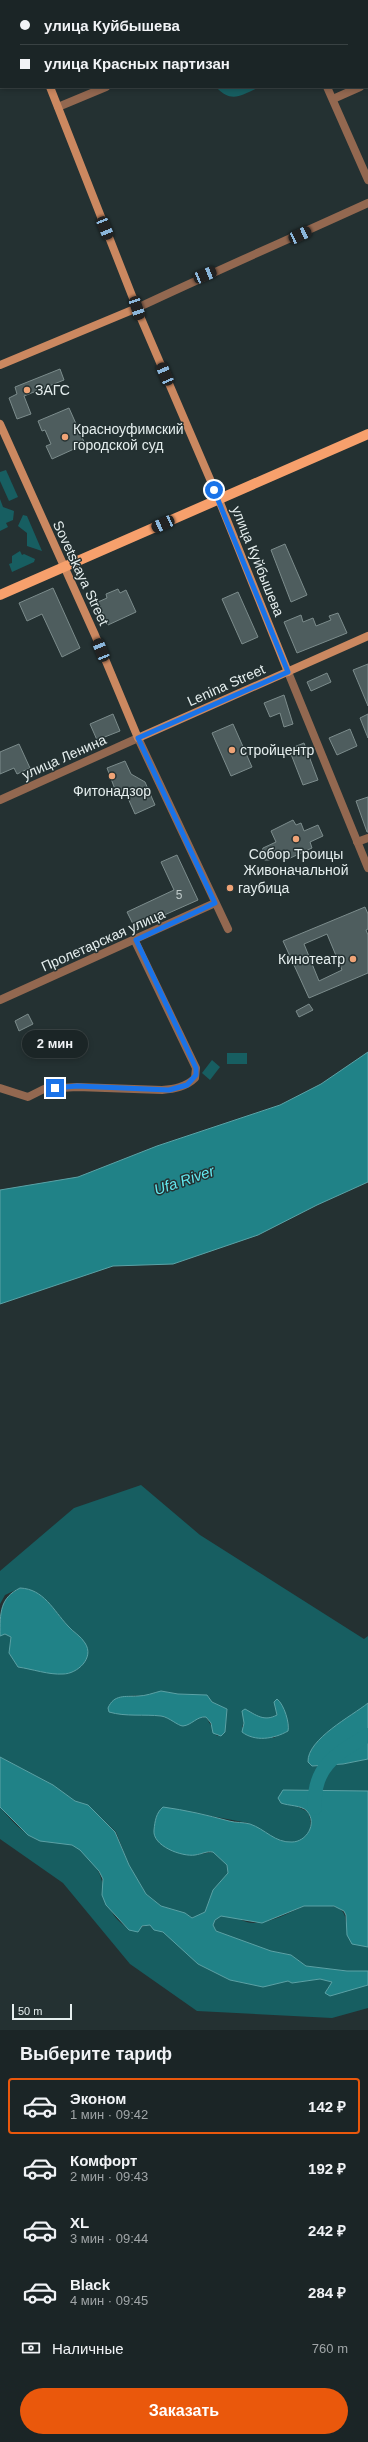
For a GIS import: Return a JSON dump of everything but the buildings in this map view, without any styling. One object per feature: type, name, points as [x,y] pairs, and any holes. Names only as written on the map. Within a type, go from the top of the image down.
[{"type":"main road","name":"улица Куйбышева","points":[[50,88],[137,308],[219,500],[288,672]]},
{"type":"main road","points":[[0,365],[137,308]]},
{"type":"main road","name":"Sovetskaya Street","points":[[0,424],[63,568],[95,635],[138,738]]},
{"type":"main road","points":[[0,595],[368,434]]},
{"type":"main road","name":"Lenina Street","points":[[138,738],[368,636]]},
{"type":"street","points":[[58,107],[104,88]]},
{"type":"street","points":[[328,88],[368,180]]},
{"type":"street","points":[[333,99],[358,88]]},
{"type":"street","points":[[137,308],[192,281],[258,254],[368,203]]},
{"type":"street","name":"улица Куйбышева","points":[[288,672],[368,868]]},
{"type":"street","name":"улица Ленина","points":[[0,800],[138,738]]},
{"type":"street","name":"Sovetskaya Street","points":[[138,738],[228,929]]},
{"type":"street","points":[[357,842],[368,838]]},
{"type":"street","name":"Пролетарская улица","points":[[0,1000],[136,940],[215,903]]},
{"type":"street","points":[[0,1088],[28,1097],[44,1089],[77,1086],[169,1090],[187,1085],[192,1080],[196,1075],[196,1068],[136,940]]},
{"type":"shaded area","points":[[217,88],[258,88],[242,95],[232,97]]},
{"type":"shaded area","points":[[6,470],[18,497],[9,501],[0,481],[0,472]]},
{"type":"shaded area","points":[[0,499],[3,507],[14,511],[13,520],[6,523],[8,527],[0,531]]},
{"type":"shaded area","points":[[23,515],[27,516],[42,551],[27,546],[27,533],[18,526]]},
{"type":"shaded area","points":[[20,551],[22,555],[24,554],[35,559],[34,562],[12,572],[9,564],[12,563],[12,556]]},
{"type":"shaded area","points":[[227,1053],[247,1053],[247,1064],[227,1064]]},
{"type":"shaded area","points":[[212,1060],[220,1067],[210,1080],[202,1073]]},
{"type":"shaded area","points":[[141,1485],[200,1535],[364,1639],[368,1636],[368,1703],[329,1731],[315,1744],[310,1752],[312,1766],[343,1764],[368,1759],[368,1791],[294,1791],[296,1806],[308,1812],[310,1818],[310,1830],[307,1836],[300,1841],[293,1843],[277,1839],[248,1823],[169,1808],[194,1855],[213,1852],[227,1865],[228,1873],[213,1890],[205,1912],[192,1918],[185,1913],[161,1906],[146,1894],[129,1865],[116,1832],[88,1805],[75,1801],[53,1785],[0,1757],[0,1636],[5,1634],[11,1637],[9,1653],[18,1667],[54,1673],[85,1643],[67,1625],[47,1601],[36,1592],[20,1588],[5,1595],[0,1604],[0,1571],[74,1508]],"holes":[[[161,1691],[178,1694],[207,1695],[212,1702],[227,1709],[225,1732],[217,1736],[206,1717],[176,1721],[161,1716],[135,1714],[127,1696],[149,1695]],[[282,1705],[289,1727],[274,1738],[242,1727],[249,1711],[255,1716],[269,1718],[277,1716],[276,1711]]]},
{"type":"shaded area","points":[[0,1807],[8,1817],[33,1838],[44,1841],[70,1844],[80,1849],[88,1856],[98,1871],[113,1915],[129,1930],[150,1925],[171,1937],[198,1964],[230,1980],[263,1987],[288,1981],[292,1983],[320,1979],[333,1982],[327,1989],[339,1993],[368,1985],[368,2008],[332,2018],[197,2011],[130,1964],[63,1883],[0,1839]]},
{"type":"shaded area","points":[[325,1905],[338,1908],[342,1911],[345,1917],[346,1925],[368,1947],[368,1971],[347,1971],[306,1966],[291,1955],[271,1951],[216,1931],[213,1925],[218,1917],[225,1915],[250,1923],[260,1923],[279,1917],[304,1906]]},
{"type":"water","name":"Ufa River","points":[[368,1052],[368,1182],[317,1205],[258,1235],[173,1264],[113,1266],[0,1304],[0,1190],[78,1177],[157,1146],[280,1105],[321,1084]]},
{"type":"water","points":[[20,1588],[28,1589],[42,1596],[85,1643],[88,1649],[88,1654],[83,1664],[79,1668],[68,1673],[58,1674],[18,1667],[9,1653],[11,1637],[5,1634],[0,1636],[0,1627],[2,1607],[5,1601],[8,1596]]},
{"type":"water","points":[[161,1691],[178,1694],[207,1695],[212,1702],[227,1709],[225,1732],[221,1736],[213,1733],[211,1723],[206,1717],[200,1718],[183,1726],[161,1716],[115,1714],[109,1712],[108,1708],[110,1704],[117,1698],[144,1696]]},
{"type":"water","points":[[277,1699],[282,1705],[286,1714],[288,1731],[277,1736],[265,1738],[253,1737],[242,1732],[244,1723],[242,1711],[245,1709],[264,1718],[272,1717],[277,1715],[274,1702]]},
{"type":"water","points":[[368,1703],[368,1759],[343,1764],[312,1766],[308,1762],[310,1753],[322,1737]]},
{"type":"water","points":[[0,1757],[53,1785],[75,1801],[88,1805],[115,1832],[129,1865],[146,1894],[161,1906],[185,1913],[192,1918],[205,1912],[213,1890],[228,1873],[227,1865],[213,1852],[195,1855],[183,1854],[169,1849],[158,1841],[154,1830],[155,1820],[163,1807],[232,1822],[250,1824],[275,1838],[286,1842],[292,1842],[306,1836],[311,1827],[311,1821],[310,1816],[304,1809],[281,1803],[278,1798],[283,1790],[368,1791],[368,1947],[352,1944],[347,1935],[346,1915],[344,1911],[334,1906],[304,1906],[262,1923],[221,1916],[215,1920],[213,1925],[216,1931],[271,1951],[291,1955],[306,1966],[347,1971],[368,1971],[368,1985],[330,1996],[325,1993],[332,1982],[320,1979],[292,1983],[288,1981],[263,1987],[230,1980],[198,1964],[163,1932],[154,1930],[150,1925],[142,1926],[138,1932],[129,1930],[106,1905],[102,1895],[103,1879],[99,1871],[80,1850],[72,1845],[40,1841],[28,1835],[0,1807]]},
{"type":"waterway","points":[[315,1808],[315,1794],[318,1782],[328,1763],[368,1735]]},
{"type":"place","name":"ЗАГС","points":[[27,390]]},
{"type":"place","name":"Красноуфимский городской суд","points":[[65,437]]},
{"type":"place","name":"стройцентр","points":[[232,750]]},
{"type":"place","name":"Фитонадзор","points":[[112,776]]},
{"type":"place","name":"Собор Троицы Живоначальной","points":[[296,839]]},
{"type":"place","name":"гаубица","points":[[230,888]]},
{"type":"place","name":"Кинотеатр","points":[[353,959]]},
{"type":"route","points":[[55,1088],[77,1086],[169,1090],[187,1085],[195,1078],[197,1072],[136,940],[215,903],[188,841],[142,749],[138,738],[288,672],[214,490]]}]
